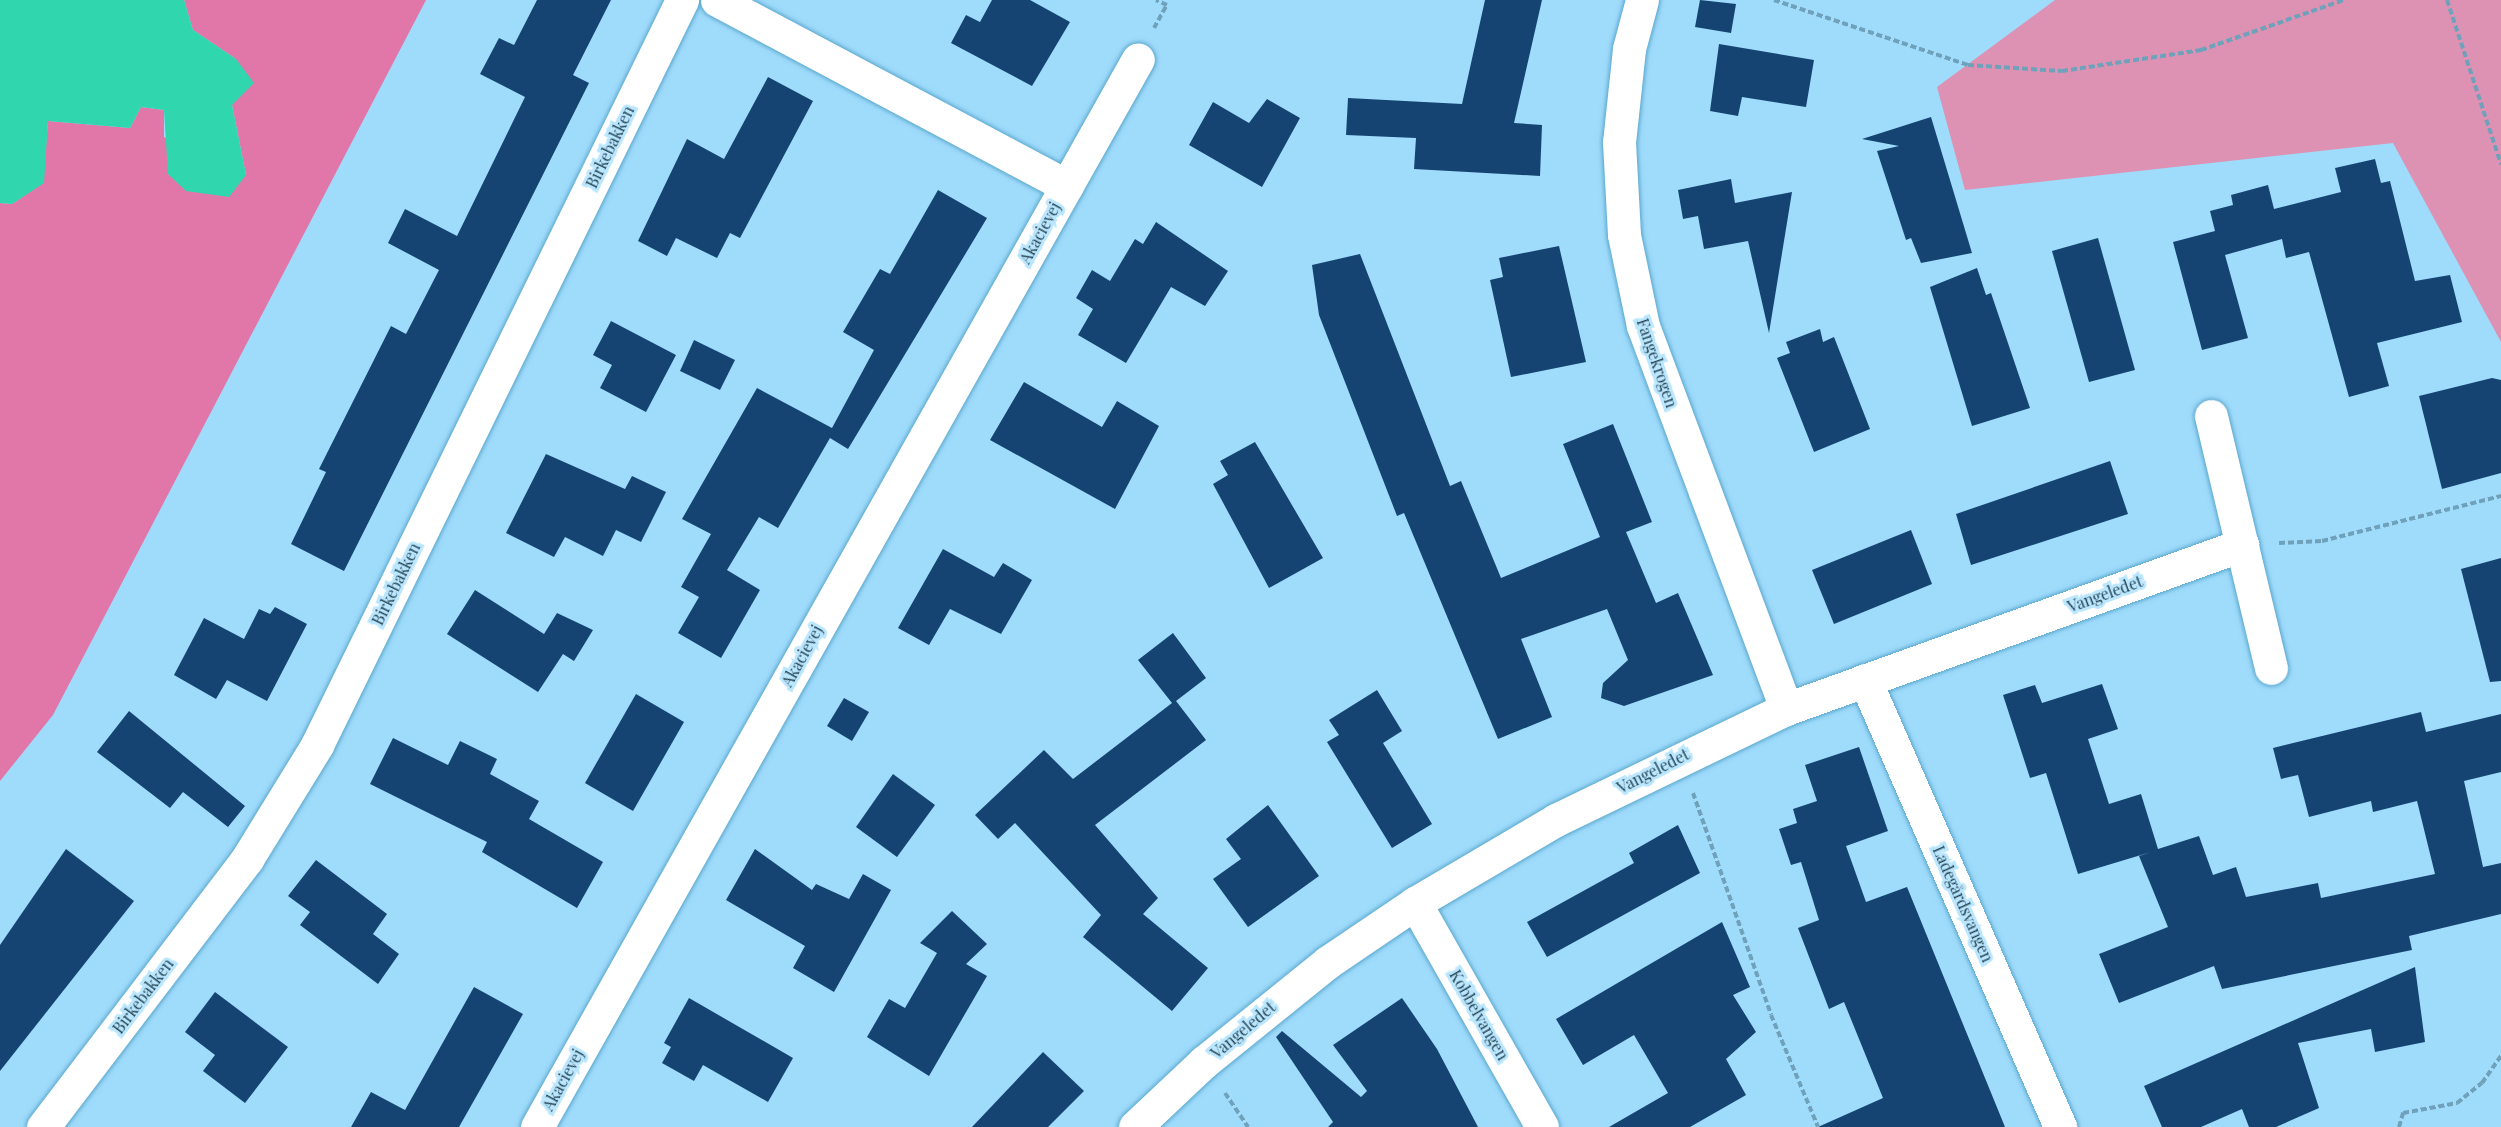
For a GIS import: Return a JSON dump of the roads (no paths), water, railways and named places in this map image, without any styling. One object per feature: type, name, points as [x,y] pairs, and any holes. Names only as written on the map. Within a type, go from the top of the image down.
[{"type":"street","name":"Birkebakken","points":[[43,1127],[246,859],[317,745],[682,0]]},
{"type":"street","name":"Akacievej","points":[[717,0],[1067,186]]},
{"type":"street","name":"Fangekrogen","points":[[1642,0],[1629,49],[1619,142],[1626,247],[1642,326],[1786,709]]},
{"type":"street","name":"Akacievej","points":[[537,1127],[1138,59]]},
{"type":"street","points":[[2211,416],[2271,668]]},
{"type":"street","name":"Vangeledet","points":[[1135,1127],[1274,1003],[1415,903],[1520,840],[1681,757],[1786,709],[2242,545]]},
{"type":"street","name":"Ladegårdsvangen","points":[[1865,680],[2060,1127]]},
{"type":"street","name":"Kobbelvangen","points":[[1415,903],[1542,1127]]}]
